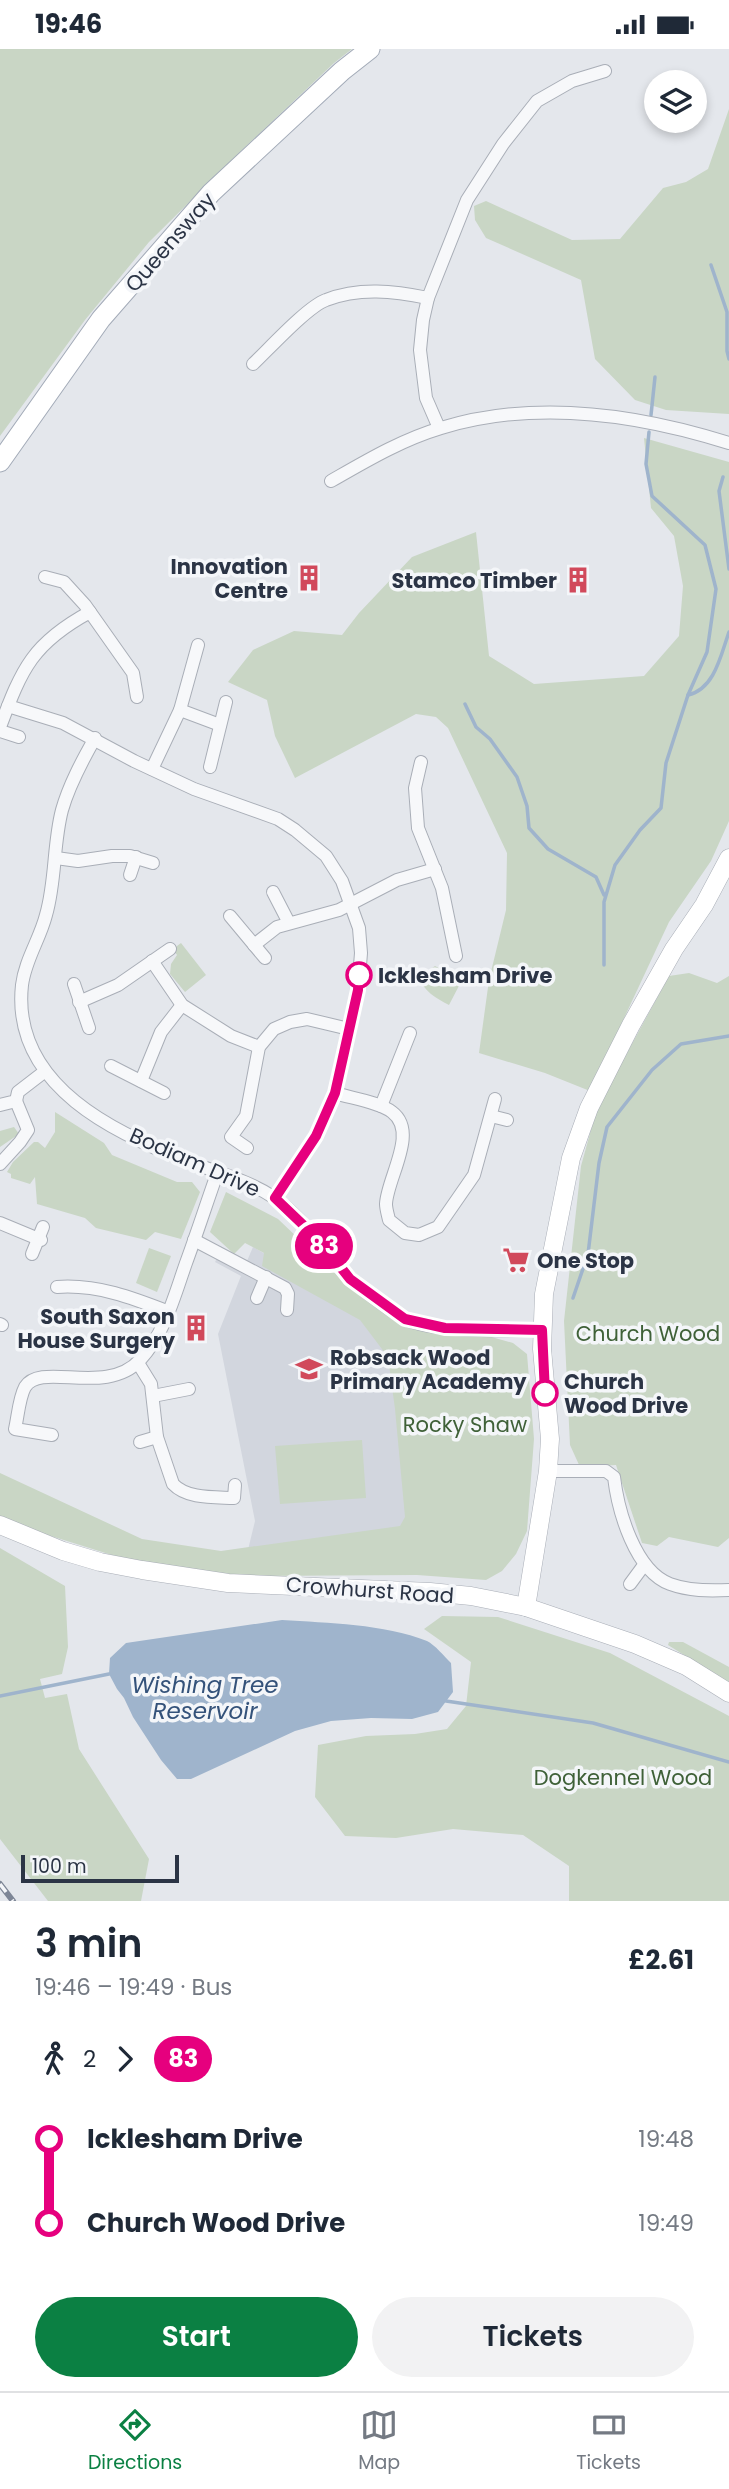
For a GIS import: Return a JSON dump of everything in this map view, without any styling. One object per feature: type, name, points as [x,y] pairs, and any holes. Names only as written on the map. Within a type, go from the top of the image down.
[{"type":"main road","name":"Queensway","points":[[0,462],[101,319],[211,193],[342,71],[370,49]]},
{"type":"street","points":[[439,428],[426,398],[420,350],[423,320],[428,298],[467,200],[503,144],[537,101],[572,81],[605,71]]},
{"type":"street","points":[[253,365],[289,329],[324,300],[367,290],[428,298]]},
{"type":"street","points":[[331,481],[388,448],[439,428],[468,421],[541,411],[607,416],[686,430],[729,442]]},
{"type":"street","points":[[45,577],[64,582],[90,612],[134,673],[137,697]]},
{"type":"street","points":[[19,737],[0,729],[25,667],[48,639],[90,612]]},
{"type":"street","points":[[152,769],[180,710],[198,645]]},
{"type":"street","points":[[214,762],[226,702]]},
{"type":"street","points":[[8,706],[63,723],[194,789],[263,812],[295,830],[326,856],[342,881],[359,928],[361,953],[358,990],[335,1093],[316,1136],[275,1198]]},
{"type":"street","points":[[180,710],[220,725]]},
{"type":"street","name":"Bodiam Drive","points":[[95,738],[75,775],[61,811],[46,917],[27,964],[22,985],[22,1004],[30,1046],[44,1072],[81,1107],[162,1150],[250,1184],[275,1198],[320,1241],[350,1279],[405,1319],[445,1328],[542,1330]]},
{"type":"street","points":[[421,762],[415,788],[418,828],[442,888],[456,956]]},
{"type":"street","points":[[56,858],[78,861],[113,856],[136,857],[153,863]]},
{"type":"street","points":[[130,875],[136,857]]},
{"type":"street","points":[[526,1607],[545,1501],[550,1439],[542,1330],[544,1294],[571,1158],[589,1108],[631,1025],[674,949],[704,905],[729,858]]},
{"type":"street","points":[[254,945],[277,927],[311,920],[397,880],[435,869]]},
{"type":"street","points":[[273,892],[289,923]]},
{"type":"street","points":[[230,916],[265,958]]},
{"type":"street","points":[[79,1002],[118,985],[170,949]]},
{"type":"street","points":[[152,961],[182,1005],[231,1036],[259,1047]]},
{"type":"street","points":[[74,984],[89,1028]]},
{"type":"street","points":[[141,1081],[161,1032],[182,1005]]},
{"type":"street","points":[[247,1147],[228,1140],[246,1116],[259,1047],[274,1029],[307,1019],[349,1029]]},
{"type":"street","points":[[381,1106],[410,1033]]},
{"type":"street","points":[[111,1066],[164,1093]]},
{"type":"street","points":[[0,1164],[28,1130],[16,1101],[18,1092],[44,1072]]},
{"type":"street","points":[[335,1093],[381,1106],[391,1111],[400,1121],[403,1139],[386,1203],[389,1220],[405,1233],[419,1235],[438,1227],[474,1175],[495,1099]]},
{"type":"street","points":[[0,1105],[16,1101]]},
{"type":"street","points":[[491,1116],[507,1120]]},
{"type":"street","points":[[52,1436],[15,1429],[24,1389],[31,1380],[47,1376],[92,1379],[111,1377],[138,1363],[150,1348],[169,1312],[218,1171]]},
{"type":"street","points":[[0,1223],[41,1235],[32,1254]]},
{"type":"street","points":[[194,1241],[285,1288],[288,1294],[287,1310]]},
{"type":"street","points":[[257,1298],[266,1277]]},
{"type":"street","points":[[58,1287],[78,1280],[169,1312]]},
{"type":"street","points":[[138,1363],[152,1384],[157,1437],[173,1484],[177,1489],[195,1496],[234,1498],[235,1485]]},
{"type":"street","points":[[153,1396],[189,1389]]},
{"type":"street","points":[[140,1442],[157,1437]]},
{"type":"street","points":[[548,1471],[606,1471],[614,1477],[616,1495],[630,1538],[644,1565],[667,1583],[701,1591],[729,1590]]},
{"type":"street","name":"Crowhurst Road","points":[[0,1525],[63,1551],[142,1570],[228,1583],[430,1592],[471,1596],[526,1607],[635,1644],[686,1666],[729,1693]]},
{"type":"street","points":[[630,1584],[644,1565]]},
{"type":"shaded area","name":"Robsack Wood Primary Academy","points":[[253,1247],[298,1273],[373,1326],[408,1404],[412,1527],[246,1558],[255,1521],[218,1334],[241,1276],[215,1262],[222,1249],[247,1261]]},
{"type":"green space","points":[[0,49],[352,49],[242,150],[149,242],[85,320],[0,436]]},
{"type":"green space","points":[[729,109],[729,414],[666,410],[635,400],[595,359],[581,280],[486,238],[475,220],[474,206],[486,201],[572,240],[620,239],[663,188],[686,182],[708,169]]},
{"type":"green space","points":[[644,438],[729,462],[729,821],[711,861],[669,922],[590,1091],[545,1073],[479,1053],[489,980],[506,910],[507,853],[448,728],[436,717],[416,714],[295,778],[275,736],[267,700],[228,682],[253,650],[294,631],[342,635],[412,557],[476,532],[489,656],[534,684],[644,676],[679,636],[683,586],[674,536],[651,508]]},
{"type":"green space","points":[[181,943],[206,975],[185,992],[170,974],[171,964],[177,955],[173,949]]},
{"type":"green space","points":[[435,966],[462,980],[449,1005],[427,991],[419,977]]},
{"type":"green space","name":"Church Wood","points":[[689,973],[717,983],[729,976],[729,1538],[718,1547],[669,1537],[657,1546],[642,1543],[616,1465],[580,1467],[570,1445],[564,1321],[581,1166],[597,1108],[669,976]]},
{"type":"green space","points":[[55,1112],[104,1143],[112,1155],[177,1182],[192,1182],[200,1192],[181,1239],[155,1232],[146,1240],[96,1228],[85,1218],[37,1204],[35,1177],[30,1184],[11,1178],[11,1174],[7,1172],[13,1162],[34,1142],[45,1148],[55,1132]]},
{"type":"green space","points":[[14,1127],[19,1134],[0,1147],[0,1131]]},
{"type":"green space","name":"Rocky Shaw","points":[[226,1192],[278,1219],[341,1279],[403,1325],[448,1335],[488,1336],[513,1343],[527,1354],[534,1439],[527,1531],[516,1554],[502,1571],[486,1580],[417,1575],[233,1576],[144,1565],[38,1532],[0,1516],[0,1473],[142,1539],[221,1551],[400,1526],[405,1517],[388,1357],[360,1320],[262,1266],[264,1253],[245,1243],[234,1254],[210,1232]]},
{"type":"green space","points":[[149,1248],[171,1256],[157,1292],[136,1283]]},
{"type":"green space","points":[[362,1440],[366,1498],[280,1504],[275,1446]]},
{"type":"green space","points":[[0,1548],[65,1586],[68,1647],[62,1674],[40,1679],[45,1698],[67,1694],[79,1749],[149,1859],[141,1901],[48,1901],[0,1839]]},
{"type":"green space","name":"Dogkennel Wood","points":[[442,1616],[498,1617],[610,1653],[729,1716],[729,1901],[569,1901],[569,1866],[523,1835],[453,1829],[396,1838],[345,1836],[315,1797],[318,1745],[366,1736],[415,1734],[447,1729],[466,1706],[471,1662],[424,1629]]},
{"type":"green space","points":[[669,1642],[683,1642],[729,1667],[729,1683],[668,1645]]},
{"type":"water","name":"Wishing Tree Reservoir","points":[[282,1620],[374,1628],[427,1641],[451,1663],[453,1692],[438,1712],[412,1719],[331,1721],[295,1731],[191,1779],[177,1779],[161,1760],[117,1689],[109,1674],[110,1658],[126,1643]]},
{"type":"waterway","points":[[711,265],[727,312],[729,359]]},
{"type":"waterway","points":[[651,415],[655,377]]},
{"type":"waterway","points":[[604,965],[604,902],[615,865],[640,830],[661,808],[666,763],[688,695],[707,652],[716,589],[705,545],[652,496],[646,464],[649,432]]},
{"type":"waterway","points":[[723,477],[719,491],[729,569]]},
{"type":"waterway","points":[[688,695],[705,686],[711,678],[729,632]]},
{"type":"waterway","points":[[465,704],[476,727],[490,739],[517,777],[527,806],[529,828],[548,849],[596,877],[604,895]]},
{"type":"waterway","points":[[573,1298],[588,1254],[599,1163],[607,1127],[652,1070],[681,1044],[729,1036]]},
{"type":"waterway","points":[[0,1696],[109,1674]]},
{"type":"waterway","points":[[446,1701],[593,1723],[729,1762]]},
{"type":"railway","points":[[0,1884],[13,1901]]},
{"type":"bus line","name":"83","points":[[359,975],[335,1093],[316,1136],[275,1198],[320,1241],[350,1279],[405,1319],[445,1328],[542,1330],[545,1393]]},
{"type":"place","name":"Innovation Centre","points":[[309,578]]},
{"type":"place","name":"Stamco Timber","points":[[578,580]]},
{"type":"place","name":"Icklesham Drive","points":[[359,975]]},
{"type":"place","name":"One Stop","points":[[516,1260]]},
{"type":"place","name":"South Saxon House Surgery","points":[[196,1328]]},
{"type":"place","name":"Robsack Wood Primary Academy","points":[[309,1369]]},
{"type":"place","name":"Church Wood Drive","points":[[545,1393]]}]
